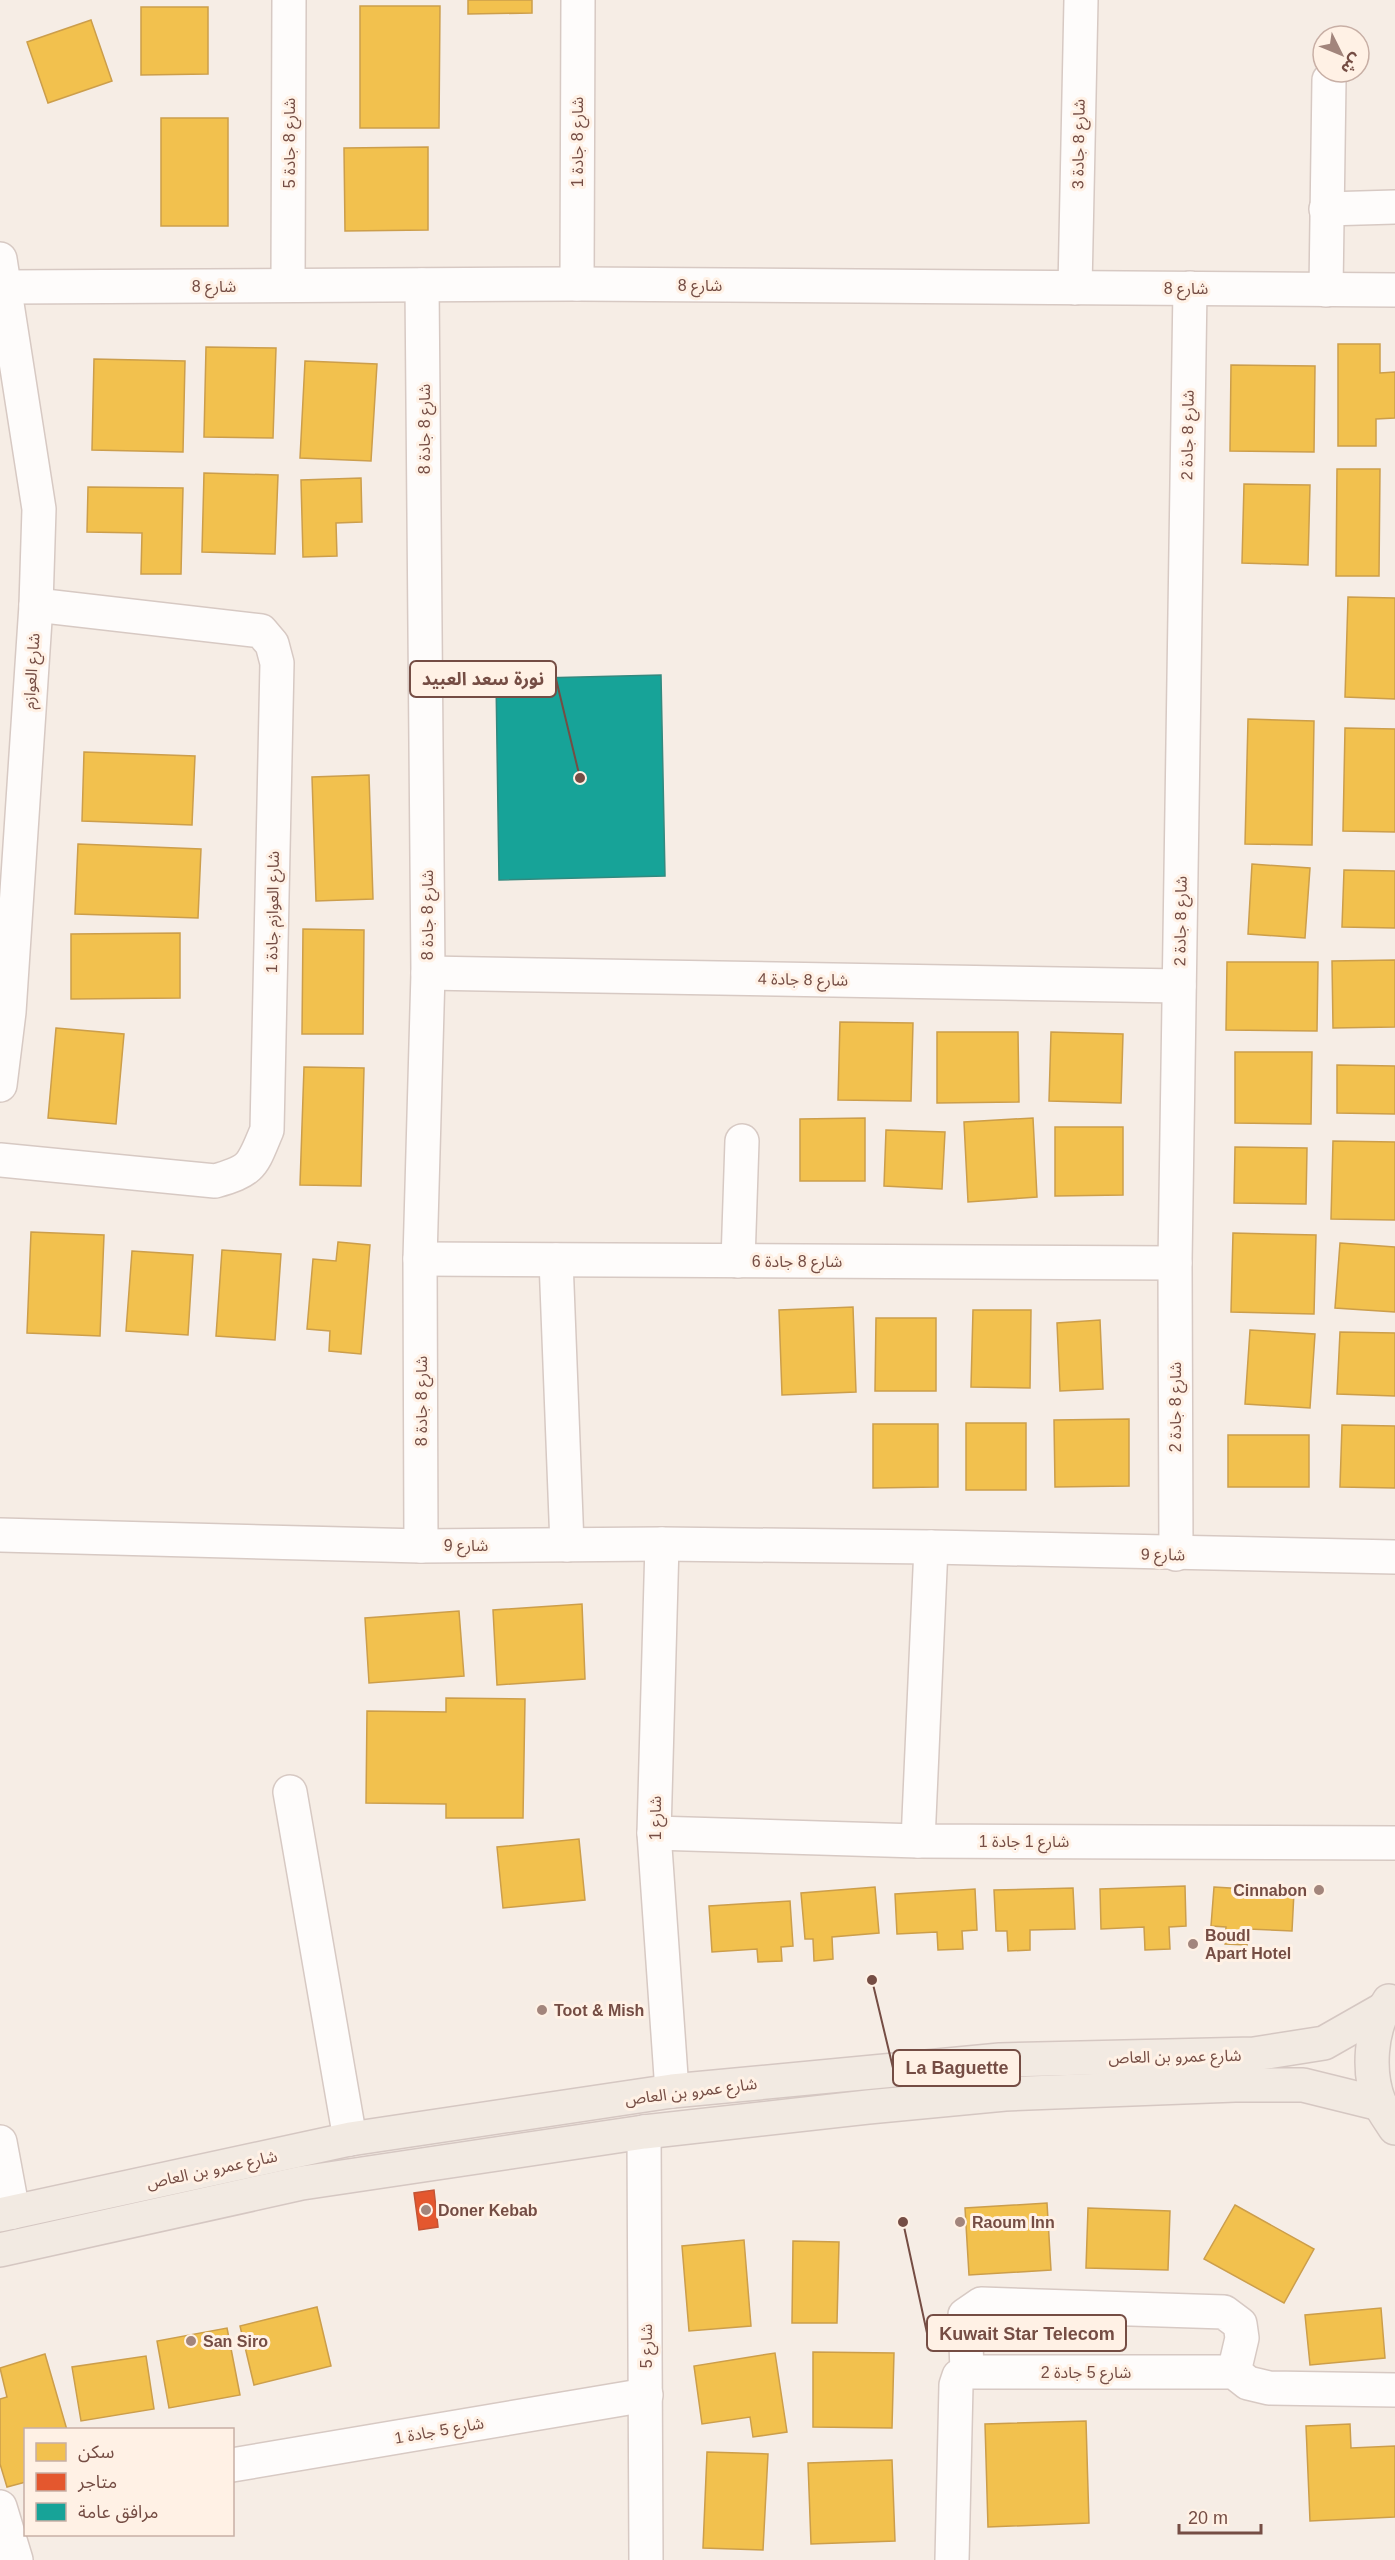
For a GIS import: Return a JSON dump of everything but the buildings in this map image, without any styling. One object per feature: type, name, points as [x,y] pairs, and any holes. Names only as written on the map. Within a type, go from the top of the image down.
[{"type":"main road","name":"شارع عمرو بن العاص","points":[[6,2213],[350,2139],[672,2091],[1000,2060],[1254,2054],[1324,2043],[1389,2001]]},
{"type":"main road","points":[[1388,2116],[1372,2073],[1373,2041],[1389,2001]]},
{"type":"main road","name":"شارع عمرو بن العاص","points":[[0,2250],[302,2183],[644,2132],[1005,2094],[1143,2088],[1303,2085],[1388,2116]]},
{"type":"street","name":"شارع 8 جادة 5","points":[[288,285],[289,0]]},
{"type":"street","name":"شارع 8 جادة 1","points":[[577,284],[578,0]]},
{"type":"street","name":"شارع 8 جادة 3","points":[[1075,288],[1081,0]]},
{"type":"street","points":[[1326,290],[1329,84]]},
{"type":"street","points":[[1326,209],[1395,207]]},
{"type":"street","name":"شارع 8","points":[[3,273],[288,285],[577,284],[1395,290]]},
{"type":"street","name":"شارع العوازم","points":[[0,1085],[36,606],[39,509],[3,273]]},
{"type":"street","name":"شارع 8 جادة 8","points":[[421,1545],[420,1259],[428,973],[422,285]]},
{"type":"street","name":"شارع 8 جادة 2","points":[[1176,1554],[1174,1263],[1190,288]]},
{"type":"street","name":"شارع العوازم جادة 1","points":[[0,1160],[215,1180],[240,1174],[253,1162],[267,1130],[277,663],[272,644],[261,631],[36,606]]},
{"type":"street","name":"شارع 8 جادة 4","points":[[428,973],[1179,986]]},
{"type":"street","points":[[738,1261],[742,1141]]},
{"type":"street","name":"شارع 8 جادة 6","points":[[420,1259],[1174,1263]]},
{"type":"street","points":[[556,1260],[567,1545]]},
{"type":"street","name":"شارع 9","points":[[0,1536],[421,1545],[662,1544],[931,1547],[1395,1557]]},
{"type":"street","name":"شارع 1","points":[[662,1544],[654,1833],[672,2091]]},
{"type":"street","points":[[918,1841],[931,1547]]},
{"type":"street","points":[[290,1792],[350,2139]]},
{"type":"street","name":"شارع 1 جادة 1","points":[[654,1833],[918,1841],[1395,1843]]},
{"type":"street","name":"شارع 5","points":[[644,2132],[646,2560]]},
{"type":"street","points":[[0,2142],[6,2213]]},
{"type":"street","points":[[952,2560],[956,2385],[959,2376],[967,2372],[965,2315],[981,2304],[1224,2313],[1239,2325],[1242,2338],[1234,2372]]},
{"type":"street","name":"شارع 5 جادة 2","points":[[967,2372],[1234,2372],[1248,2383],[1269,2388],[1395,2390]]},
{"type":"street","name":"شارع 5 جادة 1","points":[[234,2465],[646,2395]]},
{"type":"street","points":[[16,2560],[0,2506],[24,2500]]},
{"type":"place","name":"نورة سعد العبيد","points":[[580,778]]},
{"type":"place","name":"Cinnabon","points":[[1319,1890]]},
{"type":"place","name":"Boudl Apart Hotel","points":[[1193,1944]]},
{"type":"place","name":"La Baguette","points":[[872,1980]]},
{"type":"place","name":"Toot & Mish","points":[[542,2010]]},
{"type":"place","name":"Doner Kebab","points":[[426,2210]]},
{"type":"place","name":"Kuwait Star Telecom","points":[[903,2222]]},
{"type":"place","name":"Raoum Inn","points":[[960,2222]]},
{"type":"place","name":"San Siro","points":[[191,2341]]}]
